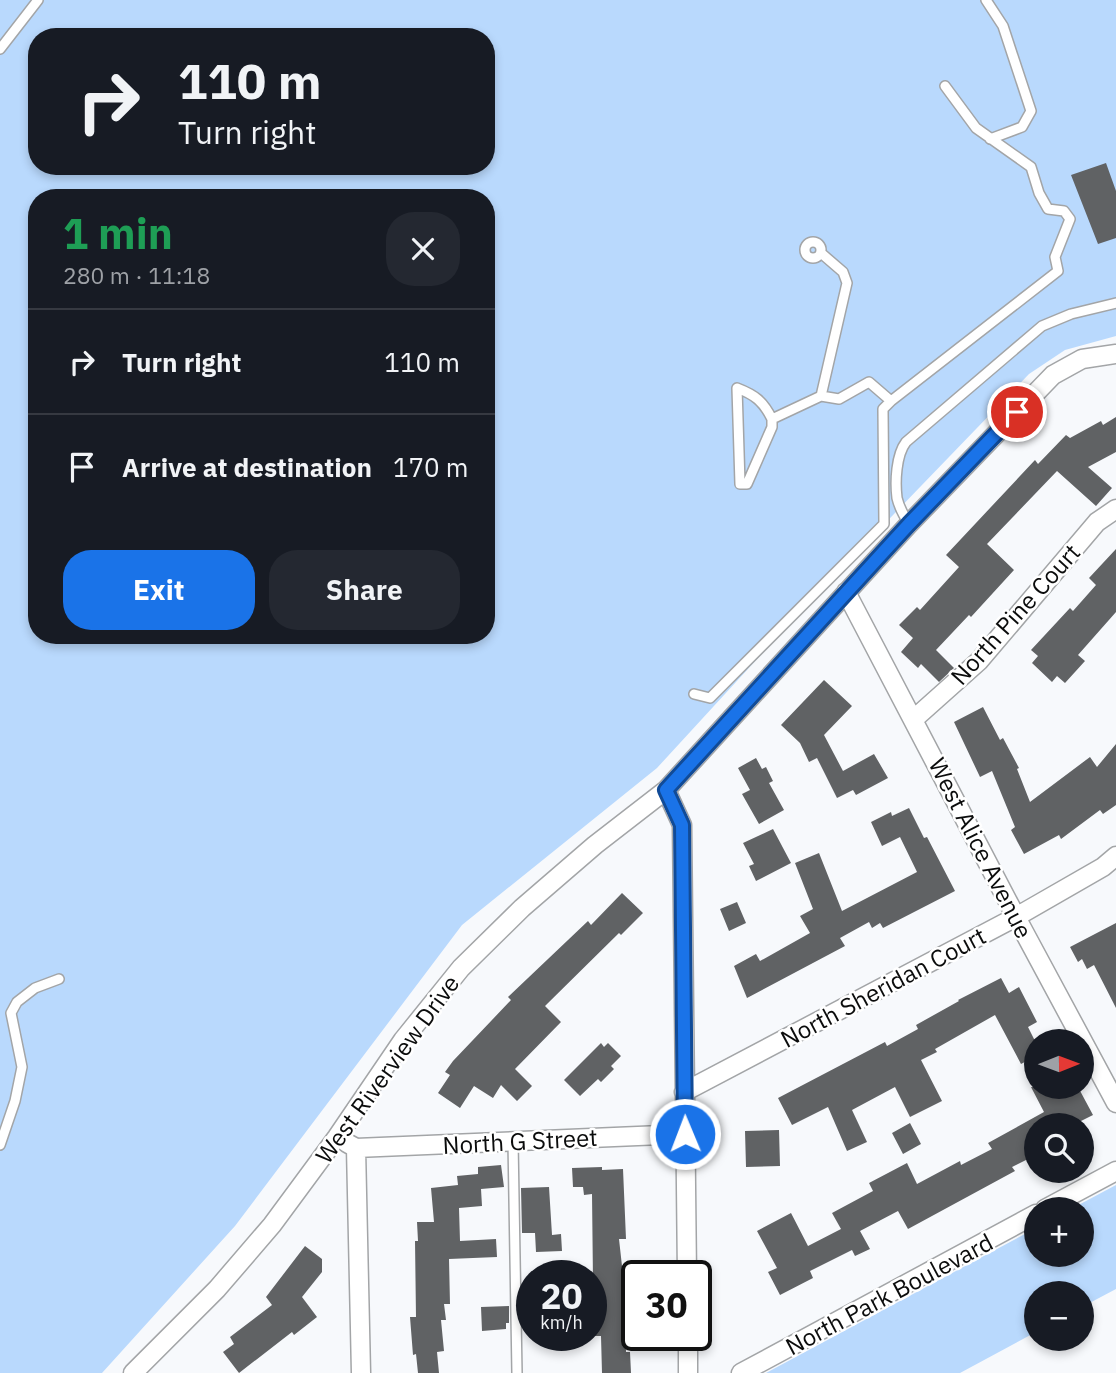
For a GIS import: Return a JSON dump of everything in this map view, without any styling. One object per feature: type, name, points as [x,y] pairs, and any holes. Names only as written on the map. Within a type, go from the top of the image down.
[{"type":"street","name":"West Riverview Drive","points":[[133,1373],[217,1289],[272,1225],[337,1137],[403,1040],[461,968],[522,908],[595,845],[666,790],[909,524],[1053,375],[1082,359],[1116,354]]},
{"type":"street","name":"North Pine Court","points":[[914,719],[979,662],[1097,522],[1116,509]]},
{"type":"street","name":"West Alice Avenue","points":[[846,592],[1116,1103]]},
{"type":"street","points":[[666,790],[682,825],[687,1260]]},
{"type":"street","name":"North Sheridan Court","points":[[684,1092],[1016,916],[1103,867],[1116,856]]},
{"type":"street","name":"North G Street","points":[[356,1148],[685,1134]]},
{"type":"street","points":[[337,1137],[356,1148],[361,1373]]},
{"type":"street","points":[[1067,1197],[1116,1171]]},
{"type":"street","name":"North Park Boulevard","points":[[741,1373],[1024,1220]]},
{"type":"street","points":[[688,1351],[688,1373]]},
{"type":"lane","points":[[0,49],[38,0]]},
{"type":"lane","points":[[986,0],[1003,26],[1031,111],[1022,127],[990,139]]},
{"type":"lane","points":[[694,694],[710,698],[884,524],[883,409],[1058,271],[1055,257],[1070,219],[1063,211],[1048,208],[1039,193],[1031,167],[976,128],[945,86]]},
{"type":"lane","points":[[821,253],[843,272],[847,283],[821,396]]},
{"type":"lane","points":[[909,524],[897,498],[901,449],[906,442],[1042,326],[1071,314],[1116,303]]},
{"type":"lane","points":[[772,419],[821,396],[839,399],[869,382],[891,401]]},
{"type":"lane","points":[[737,388],[755,395],[765,405],[772,419],[772,427],[747,484],[740,484],[737,388]]},
{"type":"lane","points":[[0,1145],[15,1101],[22,1067],[11,1013],[17,1002],[35,988],[59,979]]},
{"type":"lane","points":[[513,1142],[517,1373]]},
{"type":"shaded area","points":[[0,0],[1116,0],[1116,336],[1065,350],[1029,374],[813,598],[657,768],[462,925],[235,1226],[102,1373],[0,1373]]},
{"type":"shaded area","points":[[1116,1185],[1116,1289],[1094,1301],[1094,1281],[1024,1281],[1024,1338],[960,1373],[766,1373],[1024,1234],[1024,1267],[1094,1267],[1094,1197]]},
{"type":"building","points":[[1106,163],[1116,191],[1116,238],[1098,244],[1071,175]]},
{"type":"building","points":[[1116,417],[1116,452],[1088,467],[1112,488],[1096,506],[1057,471],[987,544],[1014,570],[936,650],[954,668],[939,682],[921,664],[918,668],[901,652],[913,638],[899,625],[917,607],[920,610],[959,567],[946,555],[1035,460],[1038,464],[1066,435],[1070,438],[1101,421],[1103,425]]},
{"type":"building","points":[[1116,549],[1116,612],[1078,655],[1085,661],[1065,683],[1057,676],[1052,682],[1032,663],[1038,656],[1031,650],[1070,608],[1073,611],[1096,585],[1089,578]]},
{"type":"building","points":[[824,680],[852,706],[824,735],[843,771],[874,754],[888,778],[856,795],[853,790],[837,798],[817,758],[809,762],[800,743],[781,725]]},
{"type":"building","points":[[983,707],[1000,740],[1003,738],[1019,768],[1017,769],[1030,802],[1090,757],[1097,767],[1116,744],[1116,805],[1103,814],[1100,810],[1061,839],[1059,835],[1024,854],[1011,830],[1015,827],[992,771],[980,777],[954,722]]},
{"type":"building","points":[[756,758],[762,769],[766,767],[773,781],[769,783],[784,810],[759,824],[742,794],[750,790],[738,768]]},
{"type":"building","points":[[909,808],[955,891],[883,928],[880,923],[872,928],[869,922],[840,938],[845,946],[747,998],[734,966],[756,954],[760,961],[810,933],[800,916],[813,909],[795,863],[819,853],[842,911],[917,872],[900,837],[882,846],[871,822],[891,812],[892,816]]},
{"type":"building","points":[[773,829],[791,863],[756,881],[749,866],[754,864],[743,843]]},
{"type":"building","points":[[622,893],[643,913],[545,1006],[561,1022],[515,1069],[532,1086],[517,1101],[501,1085],[493,1098],[474,1086],[460,1108],[438,1093],[450,1075],[445,1072],[453,1061],[511,1000],[508,997],[588,921],[591,925]]},
{"type":"building","points":[[737,902],[746,923],[729,931],[720,909]]},
{"type":"building","points":[[1116,923],[1116,1008],[1094,965],[1087,969],[1082,959],[1078,962],[1070,947]]},
{"type":"building","points":[[1001,978],[1009,993],[1019,987],[1037,1022],[1028,1027],[1029,1029],[1024,1029],[1024,1062],[1021,1064],[995,1015],[935,1049],[937,1052],[921,1060],[942,1101],[910,1117],[895,1087],[852,1110],[867,1142],[847,1151],[828,1107],[792,1125],[778,1098],[885,1042],[887,1046],[918,1029],[916,1025]]},
{"type":"building","points":[[601,1043],[604,1047],[608,1043],[621,1056],[611,1066],[614,1069],[601,1082],[598,1079],[580,1096],[564,1080]]},
{"type":"building","points":[[1037,1099],[1084,1099],[1092,1113],[1042,1113]]},
{"type":"building","points":[[910,1123],[921,1144],[903,1154],[892,1133]]},
{"type":"building","points":[[1024,1123],[1024,1161],[1012,1167],[1015,1171],[908,1229],[898,1211],[860,1231],[870,1249],[855,1256],[852,1250],[810,1271],[813,1278],[780,1295],[768,1272],[777,1268],[757,1231],[791,1213],[808,1246],[841,1229],[832,1213],[873,1191],[869,1183],[907,1163],[917,1184],[960,1161],[961,1165],[992,1149],[988,1143]]},
{"type":"building","points":[[779,1130],[780,1166],[746,1167],[745,1131]]},
{"type":"building","points":[[501,1165],[504,1187],[481,1189],[482,1206],[459,1208],[460,1241],[496,1239],[497,1257],[449,1259],[450,1304],[444,1304],[446,1320],[441,1320],[444,1351],[437,1352],[439,1373],[418,1373],[416,1354],[413,1355],[410,1317],[416,1317],[417,1222],[434,1222],[431,1188],[458,1185],[457,1176],[478,1174],[478,1167]]},
{"type":"building","points":[[572,1168],[623,1169],[626,1239],[619,1239],[621,1351],[630,1352],[631,1373],[602,1373],[601,1351],[607,1351],[607,1260],[593,1260],[592,1194],[584,1195],[583,1187],[573,1187]]},
{"type":"building","points":[[549,1187],[552,1235],[561,1234],[562,1251],[536,1252],[535,1233],[522,1233],[521,1188]]},
{"type":"building","points":[[305,1246],[322,1259],[322,1272],[302,1297],[317,1317],[294,1335],[292,1332],[239,1373],[223,1352],[234,1344],[230,1337],[272,1305],[266,1297]]},
{"type":"building","points":[[509,1306],[509,1323],[506,1323],[506,1329],[482,1331],[481,1307]]},
{"type":"route","points":[[685,1134],[682,825],[666,790],[909,524],[1017,412]]}]
